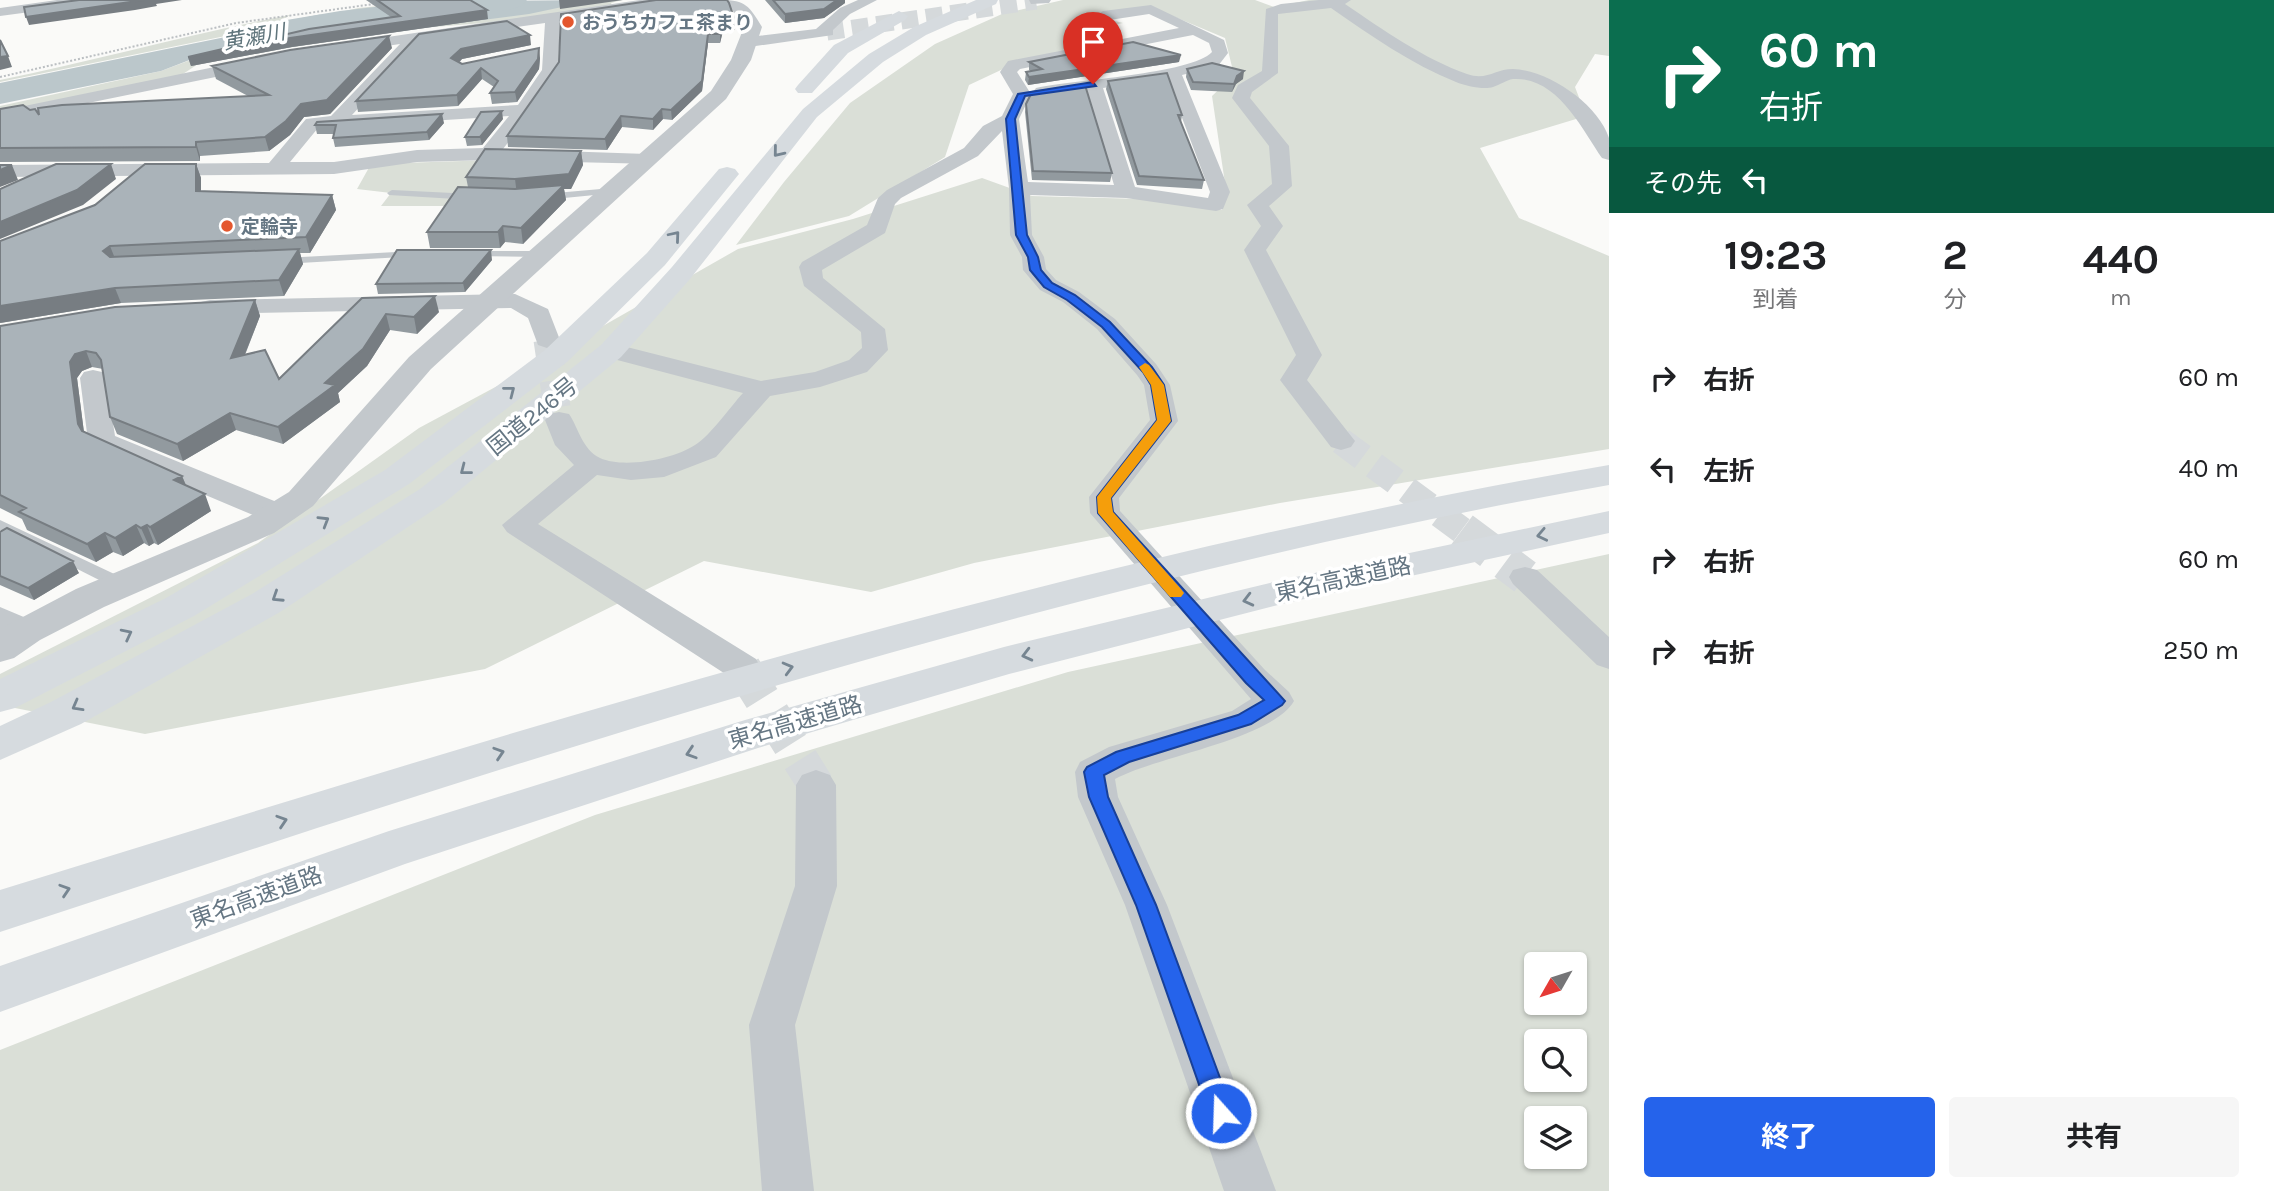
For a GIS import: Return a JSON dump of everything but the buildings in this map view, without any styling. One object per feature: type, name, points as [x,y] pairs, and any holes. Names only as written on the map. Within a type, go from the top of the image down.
[{"type":"highway","name":"国道246号","points":[[0,744],[66,713],[267,603],[432,496],[611,351],[681,273],[809,101],[850,56],[897,27],[957,0]]},
{"type":"highway","name":"国道246号","points":[[780,113],[809,101],[920,31],[999,2]]},
{"type":"highway","points":[[809,101],[841,49],[913,9]]},
{"type":"highway","name":"国道246号","points":[[0,698],[180,607],[397,477],[556,356],[656,259],[745,153]]},
{"type":"highway","points":[[0,911],[516,747],[718,687],[942,626],[1240,550],[1533,487],[1609,475]]},
{"type":"highway","name":"東名高速道路","points":[[0,989],[389,850],[758,732],[1004,661],[1259,597],[1609,522]]},
{"type":"street","points":[[0,12],[90,0]]},
{"type":"street","points":[[325,50],[671,0]]},
{"type":"street","points":[[9,632],[261,525],[301,499],[421,363],[719,95],[734,75],[749,43],[753,27],[745,13],[729,0]]},
{"type":"street","points":[[749,43],[824,33],[845,10],[870,0]]},
{"type":"street","points":[[1341,441],[1293,380],[1309,355],[1255,250],[1272,226],[1258,205],[1282,186],[1279,146],[1241,98],[1244,89],[1270,73],[1271,12],[1281,8],[1339,1],[1387,40],[1463,79],[1488,83],[1508,74],[1534,77],[1555,87],[1585,116],[1609,154]]},
{"type":"street","points":[[1022,94],[1173,72],[1212,62],[1220,53],[1216,40],[1152,9],[1103,16]]},
{"type":"street","points":[[489,154],[524,110],[550,70],[545,49],[553,18]]},
{"type":"street","points":[[1022,94],[1008,72],[1014,65],[1195,30]]},
{"type":"street","points":[[337,121],[415,37]]},
{"type":"street","points":[[0,116],[280,58]]},
{"type":"street","points":[[1019,188],[1126,192],[1216,205],[1220,192],[1173,72]]},
{"type":"street","points":[[1093,84],[1126,192]]},
{"type":"street","points":[[1022,94],[1010,119],[1019,188],[1021,235],[1033,257],[1035,270],[1048,285],[1071,297],[1106,324],[1157,385],[1164,421],[1104,497],[1105,513],[1252,679],[1276,701],[1245,720],[1123,757],[1094,772],[1098,797],[1146,905],[1250,1191]]},
{"type":"street","points":[[275,168],[313,123],[524,110]]},
{"type":"street","points":[[611,351],[761,389],[820,379],[858,366],[875,350],[873,329],[812,281],[810,267],[877,228],[885,202],[894,194],[971,152],[990,130],[1010,119]]},
{"type":"street","points":[[0,171],[334,167],[417,156],[489,154],[647,160]]},
{"type":"street","points":[[123,187],[144,170]]},
{"type":"street","points":[[24,189],[60,171]]},
{"type":"street","points":[[190,309],[515,301],[539,314],[547,340]]},
{"type":"street","points":[[93,378],[102,441],[278,514]]},
{"type":"street","points":[[559,420],[569,445],[591,465],[631,471],[664,468],[706,451],[761,389]]},
{"type":"street","points":[[591,465],[518,524],[743,668]]},
{"type":"street","points":[[1525,577],[1609,657]]},
{"type":"street","points":[[788,1191],[772,1026],[816,886],[816,785]]},
{"type":"lane","points":[[531,198],[611,191]]},
{"type":"lane","points":[[392,193],[489,198]]},
{"type":"lane","points":[[271,261],[429,254]]},
{"type":"lane","points":[[457,254],[540,254]]},
{"type":"lane","points":[[0,524],[121,584]]},
{"type":"path","points":[[0,77],[92,59],[236,23],[376,4]]},
{"type":"shaded area","points":[[438,0],[500,0],[477,8],[303,21],[358,8]]},
{"type":"shaded area","points":[[595,0],[622,0],[611,3],[613,7],[422,28],[204,60],[180,76],[0,115],[0,106],[161,71],[196,58]]},
{"type":"shaded area","points":[[1063,0],[1255,0],[1274,7],[1309,0],[1609,0],[1609,56],[1595,54],[1575,87],[1586,116],[1480,148],[1519,218],[1609,256],[1609,449],[1280,503],[974,563],[871,592],[704,561],[485,669],[145,734],[0,705],[0,674],[258,543],[419,428],[738,249],[853,219],[982,178],[1032,196],[1140,199],[1222,210],[1226,190],[1212,96],[1234,75],[1225,38],[1151,7],[1103,18],[1123,23],[1083,32],[1102,44],[1018,62],[969,85],[945,157],[849,216],[736,245],[850,103],[935,44],[1002,14]]},
{"type":"shaded area","points":[[290,15],[279,22],[289,23],[0,82],[0,80]]},
{"type":"shaded area","points":[[493,160],[472,197],[446,206],[381,206],[391,193],[357,189],[371,164]]},
{"type":"shaded area","points":[[1609,554],[1609,1191],[0,1191],[0,1050],[595,815],[1068,672]]},
{"type":"water","points":[[595,0],[529,14],[200,56],[161,71],[0,104],[0,83],[289,24],[281,22],[323,14],[302,20],[477,9],[495,1]]},
{"type":"waterway","name":"黄瀬川","points":[[263,33],[340,20],[512,0]]},
{"type":"tunnel","points":[[827,32],[1036,1]]},
{"type":"tunnel","points":[[547,340],[559,420]]},
{"type":"tunnel","points":[[1341,441],[1464,532]]},
{"type":"tunnel","points":[[1462,530],[1525,577]]},
{"type":"tunnel","points":[[743,668],[816,785]]},
{"type":"slow traffic","points":[[1145,367],[1157,385],[1164,421],[1104,497],[1105,513],[1176,593]]},
{"type":"place","name":"おうちカフェ茶まり","points":[[568,22]]},
{"type":"place","name":"定輪寺","points":[[227,226]]},
{"type":"route","points":[[1093,84],[1022,94],[1010,119],[1019,188],[1021,235],[1033,257],[1035,270],[1048,285],[1071,297],[1106,324],[1157,385],[1164,421],[1104,497],[1105,513],[1252,679],[1276,701],[1245,720],[1123,757],[1094,772],[1098,797],[1146,905],[1221,1113]]}]
